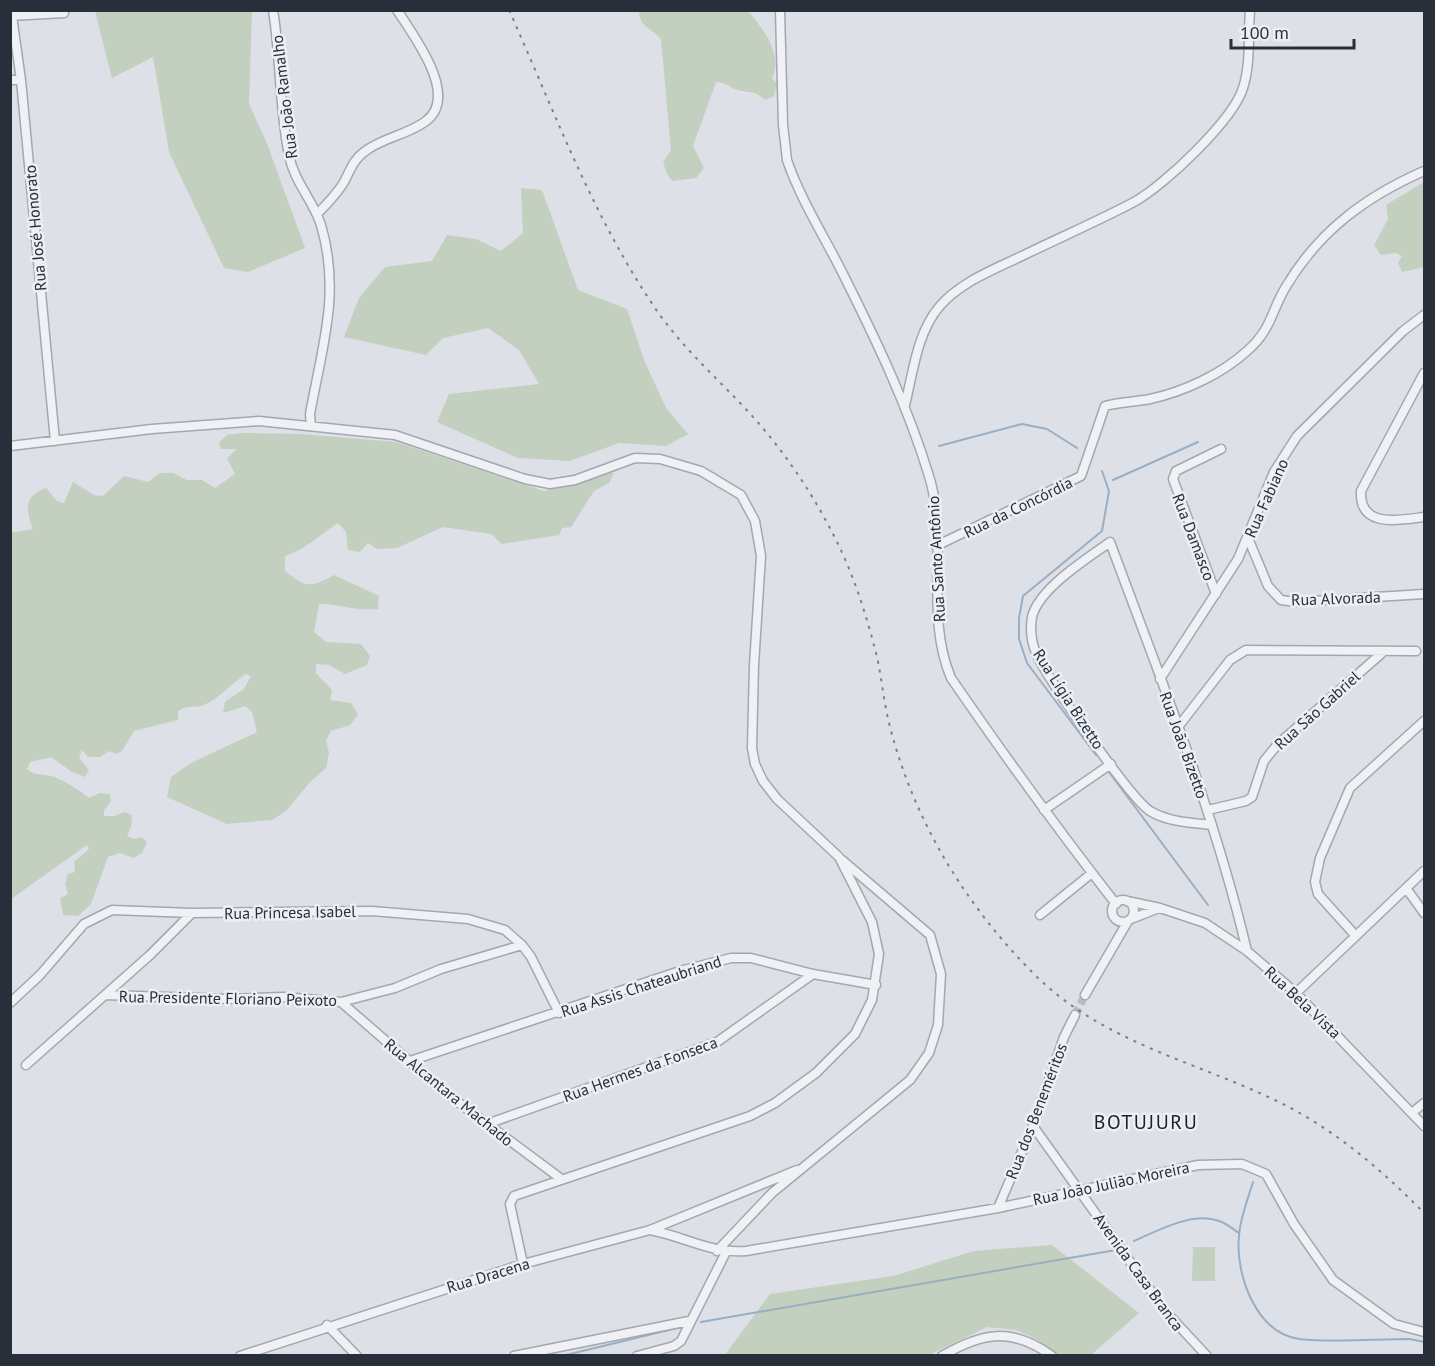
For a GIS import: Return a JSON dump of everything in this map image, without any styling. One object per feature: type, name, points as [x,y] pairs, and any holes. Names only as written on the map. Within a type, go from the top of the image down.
[{"type":"street","name":"Rua João Ramalho","points":[[273,10],[289,156],[298,183],[317,214],[329,258],[332,287],[311,426]]},
{"type":"street","points":[[317,214],[337,192],[362,154],[376,143],[426,121],[436,110],[437,84],[432,69],[397,10]]},
{"type":"street","name":"Rua Santo Antônio","points":[[780,10],[783,125],[787,160],[905,405],[933,494],[940,632],[945,665],[951,678],[1044,810],[1116,904]]},
{"type":"street","points":[[905,405],[926,327],[946,300],[974,279],[1136,201],[1183,163],[1213,134],[1235,105],[1243,90],[1247,71],[1250,10]]},
{"type":"street","points":[[11,16],[64,13]]},
{"type":"street","name":"Rua José Honorato","points":[[11,16],[21,80],[55,441]]},
{"type":"street","points":[[10,80],[21,80]]},
{"type":"street","name":"Rua da Concórdia","points":[[936,546],[1081,476],[1105,406],[1150,398],[1175,390],[1219,371],[1242,356],[1272,320],[1286,286],[1340,222],[1381,191],[1425,171]]},
{"type":"street","name":"Rua Fabiano","points":[[1160,679],[1216,594],[1248,538],[1274,472],[1297,436],[1403,331],[1425,315]]},
{"type":"street","points":[[1425,373],[1360,491],[1360,497],[1367,512],[1375,519],[1392,521],[1425,517]]},
{"type":"street","points":[[10,446],[259,421],[395,435],[525,479],[550,484],[575,480],[635,458],[660,459],[701,471],[741,495],[755,521],[760,556],[754,665],[753,756],[758,771],[773,794],[840,858],[930,935],[941,974],[942,989],[938,1025],[930,1053],[910,1080],[797,1170],[745,1220],[722,1252],[683,1338],[678,1344],[637,1356]]},
{"type":"street","name":"Rua Damasco","points":[[1216,594],[1173,479],[1176,471],[1221,449]]},
{"type":"street","name":"Rua Alvorada","points":[[1248,538],[1268,586],[1281,600],[1296,602],[1425,594]]},
{"type":"street","name":"Rua João Bizetto","points":[[1110,542],[1208,810],[1232,888],[1246,951]]},
{"type":"street","name":"Rua Lígia Bizetto","points":[[1110,542],[1051,588],[1033,615],[1031,629],[1036,653],[1110,764],[1149,811],[1170,819],[1212,825]]},
{"type":"street","name":"Rua São Gabriel","points":[[1178,727],[1230,660],[1246,650],[1383,653],[1416,651]]},
{"type":"street","name":"Rua São Gabriel","points":[[1208,810],[1246,801],[1252,797],[1269,753],[1383,653]]},
{"type":"street","points":[[1355,935],[1318,894],[1315,882],[1320,858],[1350,788],[1425,721]]},
{"type":"street","points":[[1044,810],[1110,764]]},
{"type":"street","points":[[522,1264],[511,1201],[518,1194],[750,1116],[775,1103],[816,1073],[855,1034],[868,1010],[876,985],[879,954],[877,936],[840,858]]},
{"type":"street","points":[[1296,993],[1425,870]]},
{"type":"street","points":[[1040,915],[1092,873]]},
{"type":"street","points":[[1406,888],[1425,913]]},
{"type":"street","points":[[1085,995],[1130,920],[1134,909],[1127,901]]},
{"type":"street","name":"Rua Bela Vista","points":[[1116,904],[1127,901],[1160,908],[1205,923],[1246,951],[1296,993],[1425,1126]]},
{"type":"street","points":[[1116,904],[1113,915],[1118,921]]},
{"type":"street","points":[[1118,921],[1130,920],[1160,908]]},
{"type":"street","name":"Rua Princesa Isabel","points":[[10,1003],[40,975],[92,918],[120,909],[192,913],[372,911],[468,919],[505,930],[522,945],[559,1013]]},
{"type":"street","points":[[26,1065],[192,913]]},
{"type":"street","points":[[1113,946],[1118,921]]},
{"type":"street","name":"Rua Presidente Floriano Peixoto","points":[[105,995],[229,999],[283,997],[341,1002],[395,988],[441,969],[522,945]]},
{"type":"street","name":"Rua Assis Chateaubriand","points":[[410,1061],[680,971],[730,957],[751,958],[813,974],[876,985]]},
{"type":"street","name":"Rua Hermes da Fonseca","points":[[487,1124],[717,1042],[738,1030],[813,974]]},
{"type":"street","name":"Rua Alcantara Machado","points":[[341,1002],[487,1124],[560,1178]]},
{"type":"street","name":"Rua dos Beneméritos","points":[[998,1208],[1033,1126],[1064,1037],[1075,1015]]},
{"type":"street","points":[[1413,1112],[1425,1103]]},
{"type":"street","name":"Avenida Casa Branca","points":[[1033,1126],[1166,1312],[1208,1356]]},
{"type":"street","name":"Rua João Julião Moreira","points":[[722,1252],[998,1208],[1221,1162],[1250,1166],[1266,1174],[1294,1224],[1333,1280],[1394,1324],[1425,1332]]},
{"type":"street","name":"Rua Dracena","points":[[240,1356],[327,1325],[522,1264],[650,1230],[797,1170]]},
{"type":"street","name":"Rua Dracena","points":[[650,1230],[682,1237],[722,1252]]},
{"type":"street","points":[[514,1356],[689,1321]]},
{"type":"street","points":[[327,1325],[357,1356]]},
{"type":"street","points":[[942,1356],[982,1338],[1006,1335],[1040,1347],[1052,1356]]},
{"type":"green space","points":[[95,11],[252,11],[249,104],[266,141],[305,248],[248,272],[224,268],[169,152],[153,57],[112,78]]},
{"type":"green space","points":[[639,11],[749,12],[766,35],[774,52],[775,69],[772,78],[777,84],[774,96],[765,100],[755,93],[716,82],[693,146],[704,168],[696,178],[672,181],[667,174],[663,162],[671,150],[661,39],[644,24]]},
{"type":"green space","points":[[1424,182],[1424,267],[1402,272],[1398,263],[1402,256],[1396,253],[1381,255],[1374,245],[1388,219],[1386,205]]},
{"type":"green space","points":[[521,188],[542,190],[578,290],[627,309],[644,360],[666,408],[688,434],[666,446],[619,443],[570,461],[518,458],[437,422],[449,394],[539,384],[519,350],[488,328],[443,338],[426,355],[344,337],[359,298],[385,267],[432,261],[447,235],[476,239],[501,251],[523,233]]},
{"type":"green space","points":[[300,434],[396,442],[544,491],[580,483],[605,473],[614,473],[609,483],[594,491],[571,527],[562,528],[559,535],[502,544],[491,534],[443,527],[397,548],[377,549],[368,543],[360,552],[348,550],[346,532],[338,523],[307,545],[285,556],[285,571],[298,581],[314,584],[334,575],[379,596],[378,609],[319,604],[314,632],[326,642],[361,644],[370,656],[367,665],[345,674],[329,665],[316,664],[316,673],[332,690],[330,700],[351,703],[358,715],[350,725],[331,731],[326,740],[329,753],[326,768],[310,782],[286,811],[272,820],[227,824],[167,797],[171,777],[191,763],[257,732],[252,712],[245,706],[223,713],[225,702],[244,689],[251,676],[246,674],[211,701],[178,711],[178,720],[134,731],[122,751],[116,754],[109,751],[100,757],[88,757],[82,750],[79,758],[89,770],[85,777],[72,772],[51,757],[30,762],[27,769],[30,771],[59,779],[89,798],[100,793],[110,794],[111,802],[104,810],[104,816],[114,816],[125,812],[132,815],[131,827],[127,836],[134,839],[142,837],[147,842],[142,853],[134,858],[120,853],[108,857],[91,904],[78,916],[63,915],[60,898],[68,894],[65,884],[68,874],[75,872],[74,862],[89,849],[87,845],[11,899],[11,533],[33,529],[28,505],[33,495],[46,488],[57,501],[64,503],[73,482],[94,495],[103,496],[124,476],[148,482],[160,473],[173,473],[187,480],[202,480],[215,488],[235,474],[227,458],[237,449],[221,449],[219,442],[227,435]]},
{"type":"green space","points":[[1052,1245],[1139,1313],[1091,1355],[1057,1355],[1036,1339],[1016,1330],[987,1327],[929,1355],[724,1356],[770,1294],[893,1276],[974,1251]]},
{"type":"green space","points":[[1193,1247],[1215,1247],[1215,1281],[1192,1281]]},
{"type":"waterway","points":[[939,446],[1022,424],[1047,429],[1077,448]]},
{"type":"waterway","points":[[1113,480],[1198,442]]},
{"type":"waterway","points":[[1096,755],[1027,663],[1019,639],[1019,618],[1023,596],[1102,531],[1109,491],[1102,471]]},
{"type":"waterway","points":[[1109,772],[1208,905]]},
{"type":"waterway","points":[[1253,1182],[1240,1229],[1239,1251],[1245,1284],[1251,1300],[1271,1326],[1299,1339],[1340,1341],[1410,1339],[1424,1342]]},
{"type":"waterway","points":[[1134,1241],[1175,1224],[1198,1218],[1222,1222],[1239,1233]]},
{"type":"waterway","points":[[701,1322],[1116,1250]]},
{"type":"waterway","points":[[562,1356],[677,1328]]},
{"type":"tunnel","points":[[1075,1015],[1085,995]]},
{"type":"railway","points":[[509,10],[591,196],[629,268],[676,335],[761,426],[782,452],[827,523],[842,552],[864,612],[877,657],[890,727],[913,795],[944,858],[984,917],[1031,971],[1058,996],[1118,1033],[1249,1088],[1301,1114],[1357,1152],[1392,1181],[1424,1213]]},
{"type":"district","name":"BOTUJURU","points":[[1146,1122]]}]
